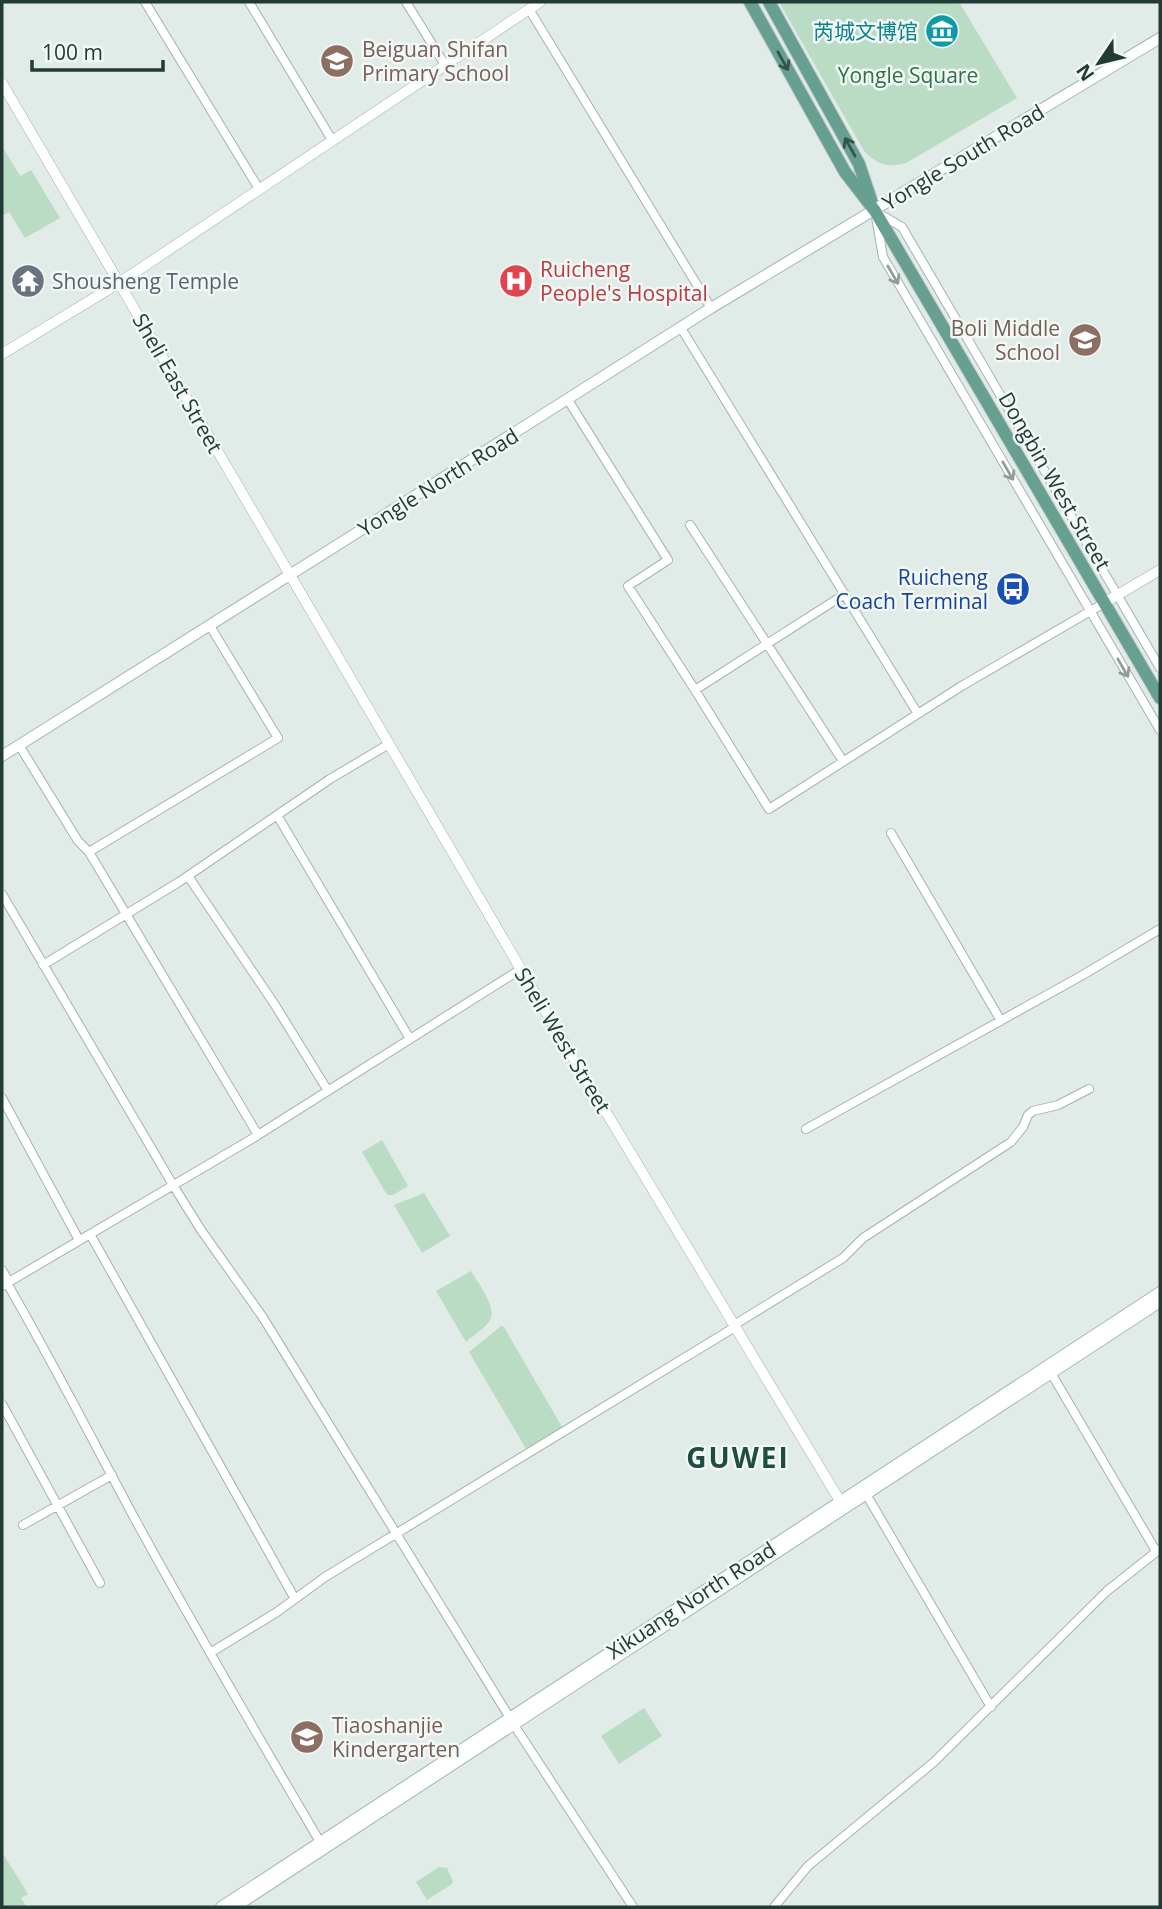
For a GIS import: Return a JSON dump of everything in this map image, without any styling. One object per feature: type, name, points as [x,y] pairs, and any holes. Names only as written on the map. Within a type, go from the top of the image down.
[{"type":"main road","points":[[750,2],[845,172],[874,211]]},
{"type":"main road","points":[[769,2],[859,164],[874,211]]},
{"type":"main road","name":"Yongle South Road","points":[[874,211],[1160,38]]},
{"type":"main road","name":"Yongle North Road","points":[[2,756],[712,308],[874,211]]},
{"type":"main road","name":"Dongbin West Street","points":[[874,211],[1160,698]]},
{"type":"main road","name":"Xikuang North Road","points":[[235,1907],[840,1501],[1160,1292]]},
{"type":"main road","name":"Xikuang North Road","points":[[221,1907],[866,1494],[1160,1302]]},
{"type":"street","points":[[145,2],[259,189]]},
{"type":"street","points":[[250,2],[332,140]]},
{"type":"street","points":[[406,2],[445,65]]},
{"type":"street","points":[[2,354],[119,283],[540,2]]},
{"type":"street","points":[[529,9],[712,308]]},
{"type":"street","name":"Sheli East Street","points":[[2,82],[290,575]]},
{"type":"street","points":[[874,211],[902,227],[1160,668]]},
{"type":"street","points":[[874,211],[883,257],[1160,730]]},
{"type":"street","points":[[681,328],[918,714]]},
{"type":"street","points":[[568,400],[668,560],[628,586],[769,809],[960,687],[1160,569]]},
{"type":"street","points":[[690,525],[842,761]]},
{"type":"street","name":"Sheli West Street","points":[[290,575],[521,969],[840,1501]]},
{"type":"street","points":[[695,690],[845,594]]},
{"type":"street","points":[[89,852],[278,738],[210,625]]},
{"type":"street","points":[[43,965],[188,876],[330,779],[389,744]]},
{"type":"street","points":[[19,745],[127,914],[258,1135]]},
{"type":"street","points":[[277,815],[410,1039]]},
{"type":"street","points":[[891,833],[1001,1021]]},
{"type":"street","points":[[188,876],[275,1004],[328,1091]]},
{"type":"street","points":[[2,894],[201,1230],[262,1315],[512,1721],[634,1907]]},
{"type":"street","points":[[806,1129],[1160,929]]},
{"type":"street","points":[[6,1284],[258,1135],[521,969]]},
{"type":"street","points":[[210,1653],[277,1612],[325,1577],[843,1258],[863,1238],[1011,1142],[1033,1111],[1058,1105],[1089,1089]]},
{"type":"street","points":[[2,1098],[79,1240]]},
{"type":"street","points":[[90,1234],[295,1599]]},
{"type":"street","points":[[2,1270],[6,1284],[210,1653],[320,1842]]},
{"type":"street","points":[[774,1907],[808,1866],[911,1783],[956,1742],[1107,1591],[1158,1550],[1051,1373]]},
{"type":"street","points":[[2,1404],[100,1583]]},
{"type":"street","points":[[23,1525],[112,1475]]},
{"type":"street","points":[[866,1494],[991,1707]]},
{"type":"green space","name":"Yongle Square","points":[[779,2],[959,2],[1017,98],[906,163],[888,165],[878,162],[864,151]]},
{"type":"green space","points":[[2,146],[20,176],[31,170],[60,218],[25,238],[9,212],[2,216]]},
{"type":"green space","points":[[382,1140],[408,1186],[393,1195],[387,1195],[362,1152]]},
{"type":"green space","points":[[424,1193],[450,1236],[422,1253],[394,1205]]},
{"type":"green space","points":[[471,1271],[485,1294],[492,1313],[487,1325],[466,1342],[436,1291]]},
{"type":"green space","points":[[501,1326],[562,1427],[526,1449],[469,1352]]},
{"type":"green space","points":[[644,1708],[662,1736],[619,1764],[601,1736]]},
{"type":"green space","points":[[2,1852],[28,1894],[21,1898],[27,1907],[2,1907]]},
{"type":"green space","points":[[439,1867],[447,1868],[452,1884],[427,1900],[416,1882]]},
{"type":"place","name":"芮城文博馆","points":[[942,31]]},
{"type":"place","name":"Beiguan Shifan Primary School","points":[[337,61]]},
{"type":"place","name":"Shousheng Temple","points":[[28,281]]},
{"type":"place","name":"Ruicheng People's Hospital","points":[[516,281]]},
{"type":"place","name":"Boli Middle School","points":[[1085,340]]},
{"type":"place","name":"Ruicheng Coach Terminal","points":[[1013,589]]},
{"type":"place","name":"Tiaoshanjie Kindergarten","points":[[307,1737]]},
{"type":"district","name":"GUWEI","points":[[738,1457]]}]
